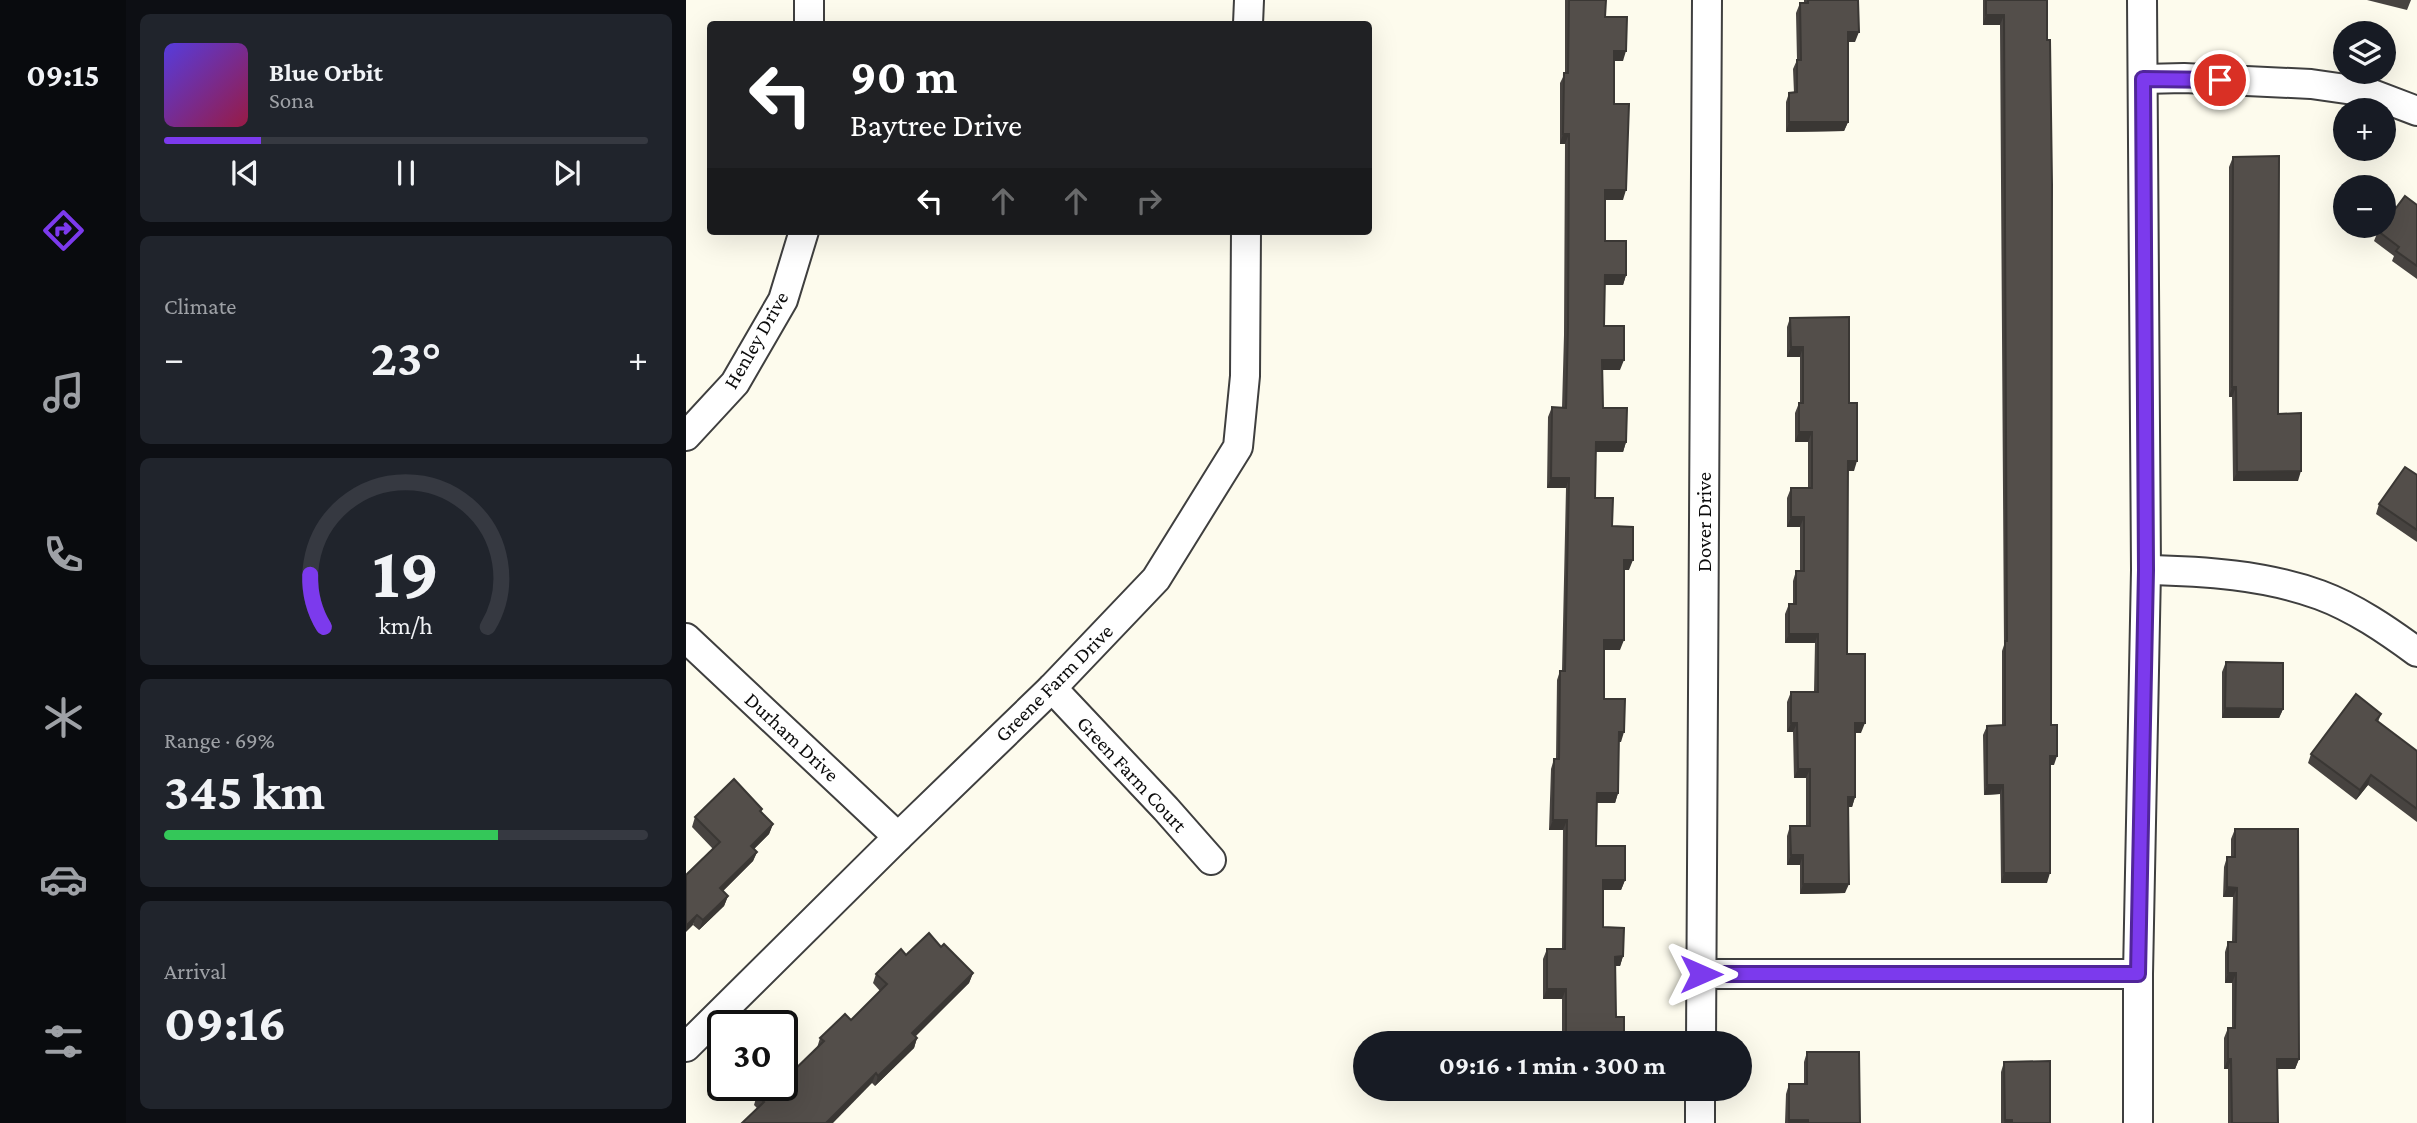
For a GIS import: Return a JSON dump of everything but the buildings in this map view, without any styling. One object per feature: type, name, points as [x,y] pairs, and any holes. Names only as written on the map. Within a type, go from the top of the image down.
[{"type":"street","points":[[809,0],[809,21]]},
{"type":"street","points":[[1248,0],[1248,21]]},
{"type":"street","name":"Dover Drive","points":[[1700,1031],[1707,0]]},
{"type":"street","points":[[2138,1123],[2138,974],[2146,570],[2143,0]]},
{"type":"street","points":[[2143,79],[2184,78],[2311,84],[2367,92],[2417,111]]},
{"type":"street","name":"Henley Drive","points":[[686,436],[735,383],[783,300],[803,235]]},
{"type":"street","name":"Greene Farm Drive","points":[[686,1047],[1052,688],[1156,579],[1238,447],[1245,376],[1247,235]]},
{"type":"street","points":[[2146,570],[2265,579],[2321,595],[2382,626],[2417,652]]},
{"type":"street","name":"Durham Drive","points":[[686,638],[898,837]]},
{"type":"street","name":"Green Farm Court","points":[[1052,688],[1211,860]]},
{"type":"street","points":[[1701,974],[2138,974]]},
{"type":"street","points":[[1700,1101],[1700,1123]]},
{"type":"route","points":[[1701,974],[2138,974],[2146,570],[2143,79],[2220,80]]}]
